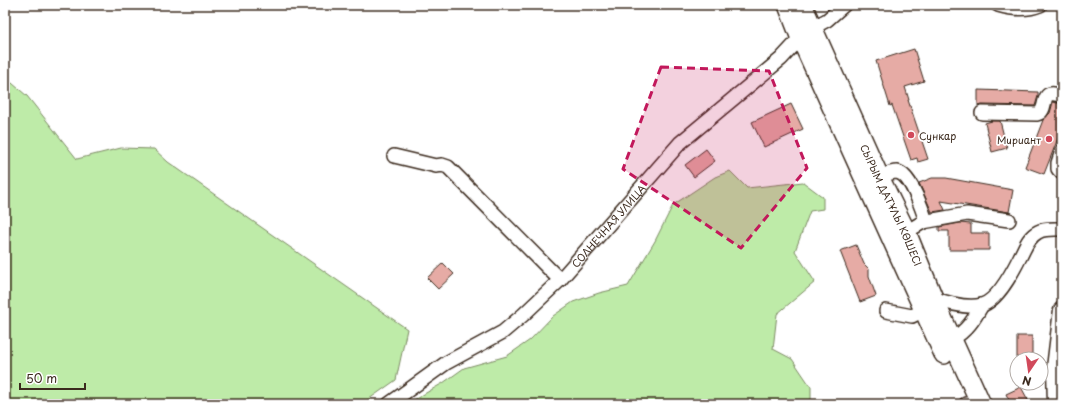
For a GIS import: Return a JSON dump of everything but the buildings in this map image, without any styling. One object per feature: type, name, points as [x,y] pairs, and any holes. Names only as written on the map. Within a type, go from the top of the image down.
[{"type":"highway","name":"СЫРЫМ ДАТҰЛЫ КӨШЕСІ","points":[[788,5],[806,32],[906,232],[929,304],[967,404]]},
{"type":"highway","name":"СЫРЫМ ДАТҰЛЫ КӨШЕСІ","points":[[802,5],[806,32],[929,304],[952,339],[981,404]]},
{"type":"main road","points":[[1056,404],[1055,368],[1062,310]]},
{"type":"street","points":[[806,32],[827,20],[844,5]]},
{"type":"street","points":[[998,5],[1021,10],[1040,5]]},
{"type":"street","name":"СОЛНЕЧНАЯ УЛИЦА","points":[[389,404],[446,363],[503,332],[523,315],[560,280],[680,143],[781,59],[806,32]]},
{"type":"street","points":[[982,113],[1037,114],[1042,110],[1046,95],[1051,93],[1062,96]]},
{"type":"street","points":[[1062,151],[1058,163],[1058,169],[1062,173]]},
{"type":"street","points":[[394,156],[436,166],[442,165],[448,167],[560,280]]},
{"type":"street","points":[[879,177],[895,172],[908,178],[925,218],[924,222]]},
{"type":"street","points":[[906,232],[924,222],[967,214],[1009,220]]},
{"type":"street","points":[[952,339],[968,327],[982,305],[1003,287],[1013,272],[1029,240],[1038,232],[1050,229],[1062,229]]},
{"type":"street","points":[[886,311],[912,316],[929,304],[962,306],[982,305]]},
{"type":"highlighted area","points":[[661,67],[769,71],[807,168],[741,248],[623,169]]},
{"type":"green space","points":[[5,77],[27,96],[77,159],[121,148],[154,149],[168,162],[407,329],[396,380],[362,404],[5,404]]},
{"type":"green space","points":[[730,171],[747,188],[803,182],[823,197],[823,209],[810,211],[795,251],[815,282],[777,314],[773,349],[792,359],[811,387],[811,400],[813,404],[407,404],[443,383],[464,368],[507,356],[530,340],[553,316],[573,302],[599,293],[628,286],[655,241],[673,205],[715,177]]},
{"type":"place","name":"Сункар","points":[[911,135]]},
{"type":"place","name":"Мириант","points":[[1049,139]]}]
